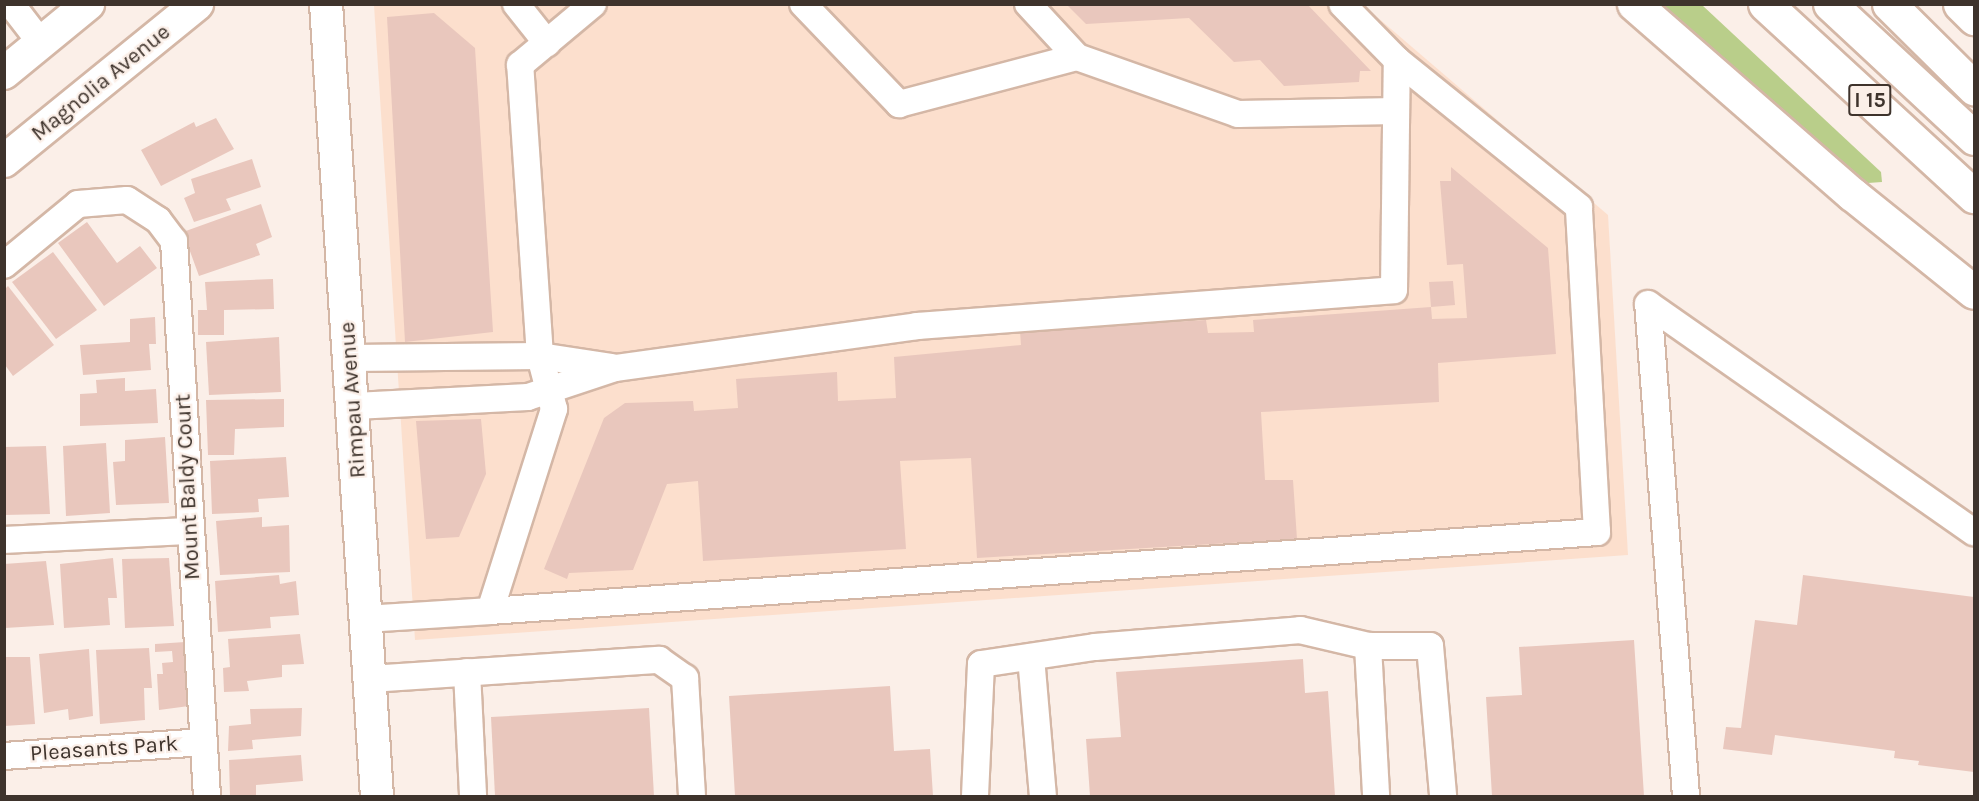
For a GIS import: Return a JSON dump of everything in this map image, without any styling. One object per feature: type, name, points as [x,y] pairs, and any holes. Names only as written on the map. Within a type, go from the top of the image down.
[{"type":"highway","points":[[1634,4],[1852,194],[1974,292]]},
{"type":"highway","name":"I 15","points":[[1765,4],[1974,196]]},
{"type":"highway","points":[[1830,4],[1974,138]]},
{"type":"highway","points":[[1889,4],[1974,88]]},
{"type":"highway","points":[[1960,4],[1974,18]]},
{"type":"main road","points":[[4,73],[88,4]]},
{"type":"main road","name":"Magnolia Avenue","points":[[4,161],[197,4]]},
{"type":"main road","name":"Rimpau Avenue","points":[[327,4],[355,406],[377,796]]},
{"type":"street","points":[[11,4],[41,43]]},
{"type":"street","points":[[490,611],[554,409],[540,356],[520,65],[593,4]]},
{"type":"street","points":[[803,4],[899,104],[1077,57]]},
{"type":"street","points":[[1028,4],[1077,57],[1238,114],[1396,111]]},
{"type":"street","points":[[366,619],[1597,532],[1579,207],[1397,60],[1342,4]]},
{"type":"street","points":[[528,10],[547,43]]},
{"type":"street","points":[[355,406],[528,397],[615,368],[917,326],[1394,290],[1397,60]]},
{"type":"street","name":"Mount Baldy Court","points":[[4,264],[78,204],[127,200],[158,220],[174,241],[207,796]]},
{"type":"street","points":[[1686,796],[1647,304],[1974,532]]},
{"type":"street","points":[[351,358],[540,356],[615,368]]},
{"type":"street","points":[[4,540],[190,531]]},
{"type":"street","points":[[975,796],[981,664],[1095,647],[1300,630],[1368,646],[1430,646],[1443,796]]},
{"type":"street","points":[[1368,646],[1376,796]]},
{"type":"street","points":[[1032,657],[1043,796]]},
{"type":"street","points":[[370,679],[659,660],[685,678],[692,796]]},
{"type":"street","points":[[466,672],[473,796]]},
{"type":"street","name":"Pleasants Park","points":[[4,756],[204,742]]},
{"type":"shaded area","points":[[374,5],[1363,5],[1608,215],[1628,555],[415,640]]},
{"type":"green space","points":[[1652,5],[1702,5],[1881,172],[1882,182],[1868,183],[1853,173]]},
{"type":"building","points":[[1066,4],[1307,4],[1371,71],[1360,71],[1359,82],[1284,86],[1260,60],[1234,62],[1189,18],[1086,24]]},
{"type":"building","points":[[434,13],[475,48],[493,332],[405,342],[387,17]]},
{"type":"building","points":[[216,118],[234,149],[161,186],[141,150],[194,122],[196,127]]},
{"type":"building","points":[[252,159],[261,187],[226,199],[231,210],[194,222],[184,198],[195,193],[191,179]]},
{"type":"building","points":[[1451,167],[1548,248],[1556,354],[1438,363],[1439,402],[1261,412],[1265,480],[1293,480],[1297,539],[977,558],[971,458],[900,461],[906,549],[703,561],[698,481],[667,484],[633,570],[569,573],[567,579],[544,569],[604,418],[625,403],[693,401],[694,411],[738,408],[736,379],[837,372],[838,401],[896,398],[894,357],[1021,345],[1020,331],[1206,320],[1208,333],[1254,332],[1253,320],[1431,307],[1432,319],[1467,318],[1463,264],[1447,265],[1440,181],[1451,181]]},
{"type":"building","points":[[261,204],[272,237],[256,244],[260,255],[199,276],[183,232]]},
{"type":"building","points":[[87,222],[117,263],[140,246],[157,268],[104,306],[58,243]]},
{"type":"building","points":[[53,252],[97,310],[56,339],[12,282]]},
{"type":"building","points":[[273,279],[274,309],[224,310],[224,335],[198,335],[198,310],[207,310],[205,282]]},
{"type":"building","points":[[1453,281],[1455,305],[1431,307],[1429,282]]},
{"type":"building","points":[[8,286],[54,345],[13,376],[5,365],[5,289]]},
{"type":"building","points":[[155,317],[156,344],[149,344],[151,370],[83,375],[80,345],[130,342],[130,319]]},
{"type":"building","points":[[279,337],[281,392],[209,395],[206,342]]},
{"type":"building","points":[[125,378],[125,391],[156,389],[158,423],[80,426],[80,394],[97,393],[96,380]]},
{"type":"building","points":[[284,399],[284,427],[235,429],[234,455],[208,455],[206,400]]},
{"type":"building","points":[[481,419],[486,474],[459,537],[426,539],[416,421]]},
{"type":"building","points":[[165,437],[169,503],[116,505],[113,462],[125,461],[125,440]]},
{"type":"building","points":[[106,443],[110,513],[66,516],[63,446]]},
{"type":"building","points":[[46,446],[50,514],[4,515],[4,447]]},
{"type":"building","points":[[286,457],[289,497],[258,499],[259,512],[212,514],[210,461]]},
{"type":"building","points":[[262,517],[262,527],[289,525],[290,572],[220,575],[216,521]]},
{"type":"building","points":[[113,558],[117,598],[108,598],[110,625],[64,628],[60,564]]},
{"type":"building","points":[[169,558],[174,626],[125,628],[122,559]]},
{"type":"building","points":[[46,561],[54,625],[5,628],[4,564]]},
{"type":"building","points":[[279,575],[280,584],[296,581],[299,615],[270,617],[271,628],[218,632],[215,581]]},
{"type":"building","points":[[1803,575],[1974,597],[1974,772],[1918,765],[1919,761],[1894,758],[1895,751],[1775,735],[1772,755],[1723,749],[1726,727],[1741,728],[1755,620],[1797,625]]},
{"type":"building","points":[[300,634],[304,664],[282,665],[282,677],[247,681],[249,691],[224,692],[223,668],[230,667],[228,639]]},
{"type":"building","points":[[1634,640],[1644,796],[1492,796],[1486,697],[1522,695],[1519,647]]},
{"type":"building","points":[[185,642],[189,706],[159,710],[157,674],[163,674],[162,663],[173,662],[172,651],[155,652],[155,644]]},
{"type":"building","points":[[149,648],[152,688],[144,688],[145,720],[100,724],[96,650]]},
{"type":"building","points":[[89,649],[93,716],[69,720],[68,709],[44,713],[39,654]]},
{"type":"building","points":[[4,657],[30,657],[35,724],[4,726]]},
{"type":"building","points":[[1303,659],[1305,693],[1328,691],[1335,796],[1090,796],[1086,739],[1121,737],[1116,672]]},
{"type":"building","points":[[890,686],[894,751],[930,749],[933,796],[735,796],[729,696]]},
{"type":"building","points":[[302,708],[301,736],[252,740],[253,749],[228,751],[229,726],[251,724],[250,709]]},
{"type":"building","points":[[649,708],[654,796],[495,796],[491,717]]},
{"type":"building","points":[[301,755],[303,781],[256,785],[256,796],[230,796],[229,760]]}]
